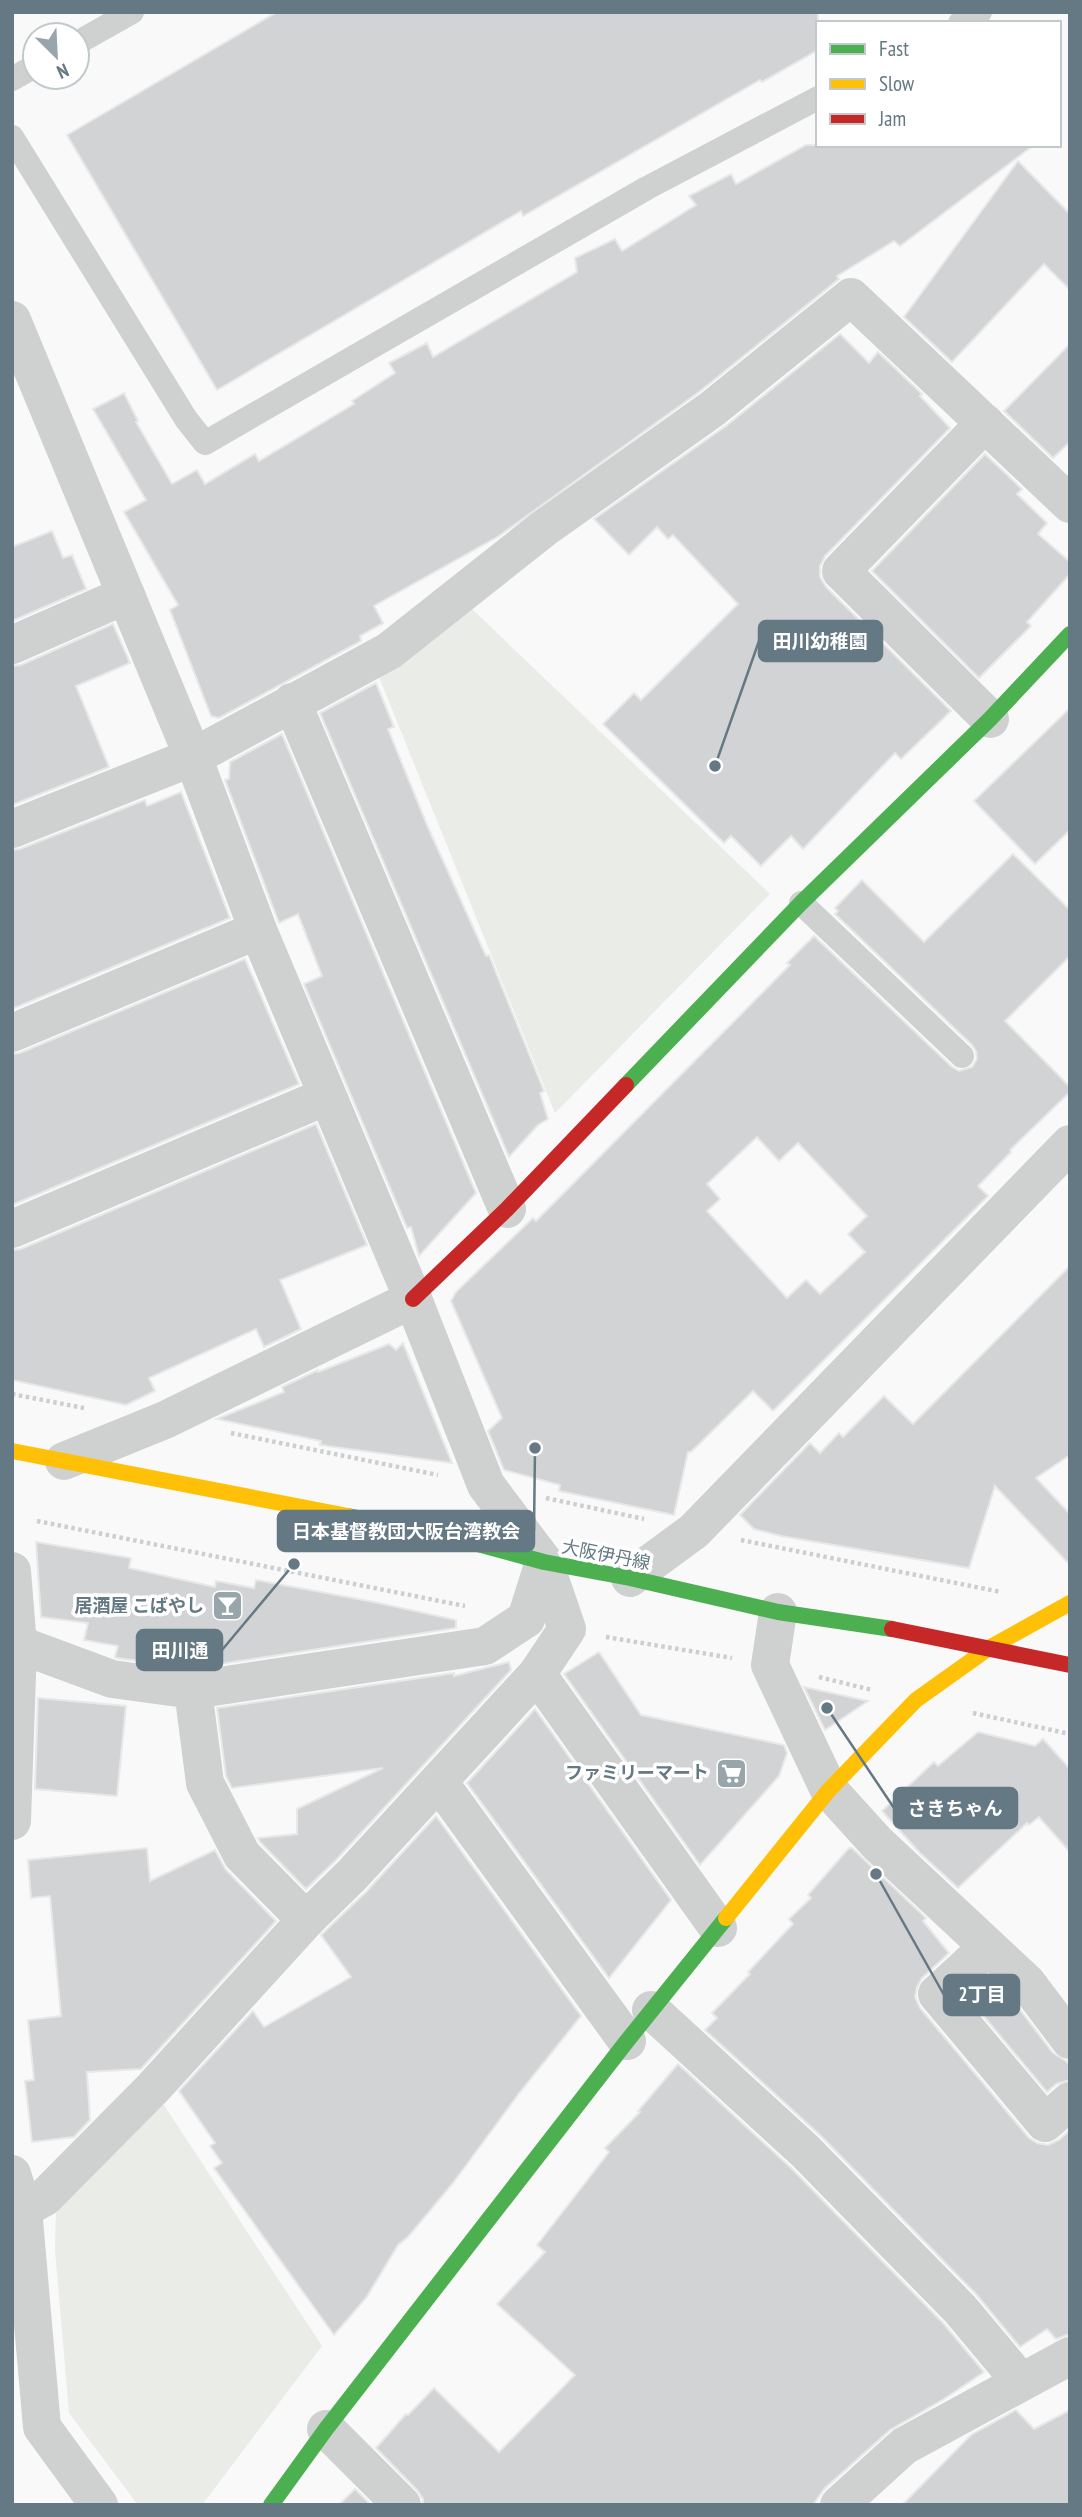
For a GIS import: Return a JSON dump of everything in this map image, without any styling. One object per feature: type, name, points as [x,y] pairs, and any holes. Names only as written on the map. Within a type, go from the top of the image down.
[{"type":"street","points":[[12,830],[193,757],[389,651],[544,528],[712,409],[851,297],[1070,504]]},
{"type":"street","points":[[12,320],[193,757],[258,930],[413,1299],[486,1485],[544,1562],[567,1629],[537,1674],[153,2088],[46,2197],[17,2192],[42,2427],[99,2505]]},
{"type":"street","points":[[985,424],[841,571],[990,719]]},
{"type":"street","points":[[12,645],[126,594]]},
{"type":"street","points":[[64,1461],[165,1420],[413,1299],[508,1209],[801,903],[990,719],[1070,634]]},
{"type":"street","points":[[292,702],[508,1209]]},
{"type":"street","points":[[12,1033],[258,930]]},
{"type":"street","points":[[12,1229],[327,1097]]},
{"type":"street","points":[[630,1578],[694,1531],[1070,1144]]},
{"type":"street","name":"大阪伊丹線","points":[[12,1451],[448,1536],[544,1562],[630,1578],[778,1612],[867,1625],[1070,1665]]},
{"type":"street","points":[[15,1644],[112,1679],[193,1690],[485,1646],[526,1619],[544,1562]]},
{"type":"street","points":[[12,1571],[15,1644],[12,1822]]},
{"type":"street","points":[[271,2505],[326,2429],[651,2010],[830,1790],[916,1700],[989,1648],[1070,1603]]},
{"type":"street","points":[[778,1612],[770,1665],[830,1790],[877,1843],[1027,1983],[1070,2040]]},
{"type":"street","points":[[537,1674],[718,1928]]},
{"type":"street","points":[[193,1690],[205,1783],[242,1855],[306,1920]]},
{"type":"street","points":[[439,1782],[627,2041]]},
{"type":"street","points":[[988,1947],[937,1994],[1045,2123],[1070,2101]]},
{"type":"street","points":[[651,2010],[805,2151],[960,2309],[1021,2382]]},
{"type":"street","points":[[839,2505],[904,2446],[1070,2356]]},
{"type":"street","points":[[326,2429],[402,2505]]},
{"type":"lane","points":[[91,35],[132,12]]},
{"type":"lane","points":[[964,21],[980,12]]},
{"type":"lane","points":[[12,137],[186,418],[205,443],[647,188],[816,98]]},
{"type":"lane","points":[[801,903],[962,1056]]},
{"type":"path","points":[[37,1521],[473,1608]]},
{"type":"path","points":[[973,1713],[1070,1734]]},
{"type":"shaded area","points":[[472,609],[770,894],[555,1113],[377,672]]},
{"type":"shaded area","points":[[160,2099],[322,2346],[202,2505],[138,2505],[69,2413],[55,2250],[56,2213]]},
{"type":"building","points":[[277,12],[818,12],[816,51],[762,82],[760,80],[523,216],[521,211],[217,390],[67,135]]},
{"type":"building","points":[[806,145],[1031,147],[900,246],[894,241],[837,276],[839,279],[699,392],[499,536],[374,606],[383,623],[360,636],[361,641],[219,718],[211,716],[170,610],[178,605],[124,512],[146,500],[93,409],[124,393],[138,421],[136,422],[172,484],[197,470],[205,484],[255,454],[259,461],[354,404],[352,401],[395,373],[389,363],[427,343],[433,357],[577,272],[575,258],[615,239],[622,251],[696,205],[689,196],[731,174],[736,184]]},
{"type":"building","points":[[1018,161],[1070,214],[1070,290],[1044,264],[952,362],[904,317]]},
{"type":"building","points":[[840,334],[869,363],[878,352],[922,394],[920,396],[950,428],[825,556],[820,566],[820,577],[826,587],[951,711],[901,759],[895,753],[803,849],[791,836],[761,866],[731,836],[724,843],[603,724],[634,693],[641,700],[738,604],[673,535],[668,539],[657,527],[629,555],[594,519],[726,426]]},
{"type":"building","points":[[1070,344],[1070,442],[1053,458],[1004,411]]},
{"type":"building","points":[[985,454],[1022,489],[1017,494],[1047,523],[1038,534],[1070,562],[1070,574],[1027,622],[1031,626],[979,678],[872,571]]},
{"type":"building","points":[[52,531],[63,558],[72,555],[86,589],[12,621],[12,547]]},
{"type":"building","points":[[113,624],[130,663],[76,686],[109,767],[12,805],[12,666],[21,665]]},
{"type":"building","points":[[376,683],[394,727],[388,729],[427,825],[486,956],[489,955],[544,1091],[540,1093],[548,1119],[538,1125],[509,1157],[320,713]]},
{"type":"building","points":[[1070,708],[1070,830],[1035,864],[974,801]]},
{"type":"building","points":[[282,734],[476,1193],[419,1256],[411,1227],[407,1228],[304,984],[322,976],[298,914],[279,923],[225,780],[229,779],[230,762]]},
{"type":"building","points":[[181,792],[230,918],[12,1009],[12,850],[145,800],[147,806]]},
{"type":"building","points":[[1013,854],[1070,910],[1070,956],[1005,1021],[1070,1087],[1070,1092],[1010,1150],[978,1186],[988,1196],[773,1411],[753,1391],[688,1452],[674,1515],[559,1491],[560,1485],[504,1470],[488,1431],[502,1418],[451,1301],[456,1292],[533,1218],[536,1221],[790,965],[787,963],[814,936],[952,1067],[959,1071],[972,1067],[977,1059],[972,1045],[835,914],[838,911],[835,908],[862,880],[924,942]],"holes":[[[757,1137],[779,1161],[798,1143],[867,1216],[848,1234],[865,1252],[820,1294],[806,1280],[787,1298],[707,1211],[720,1199],[707,1184]]]},
{"type":"building","points":[[245,959],[299,1084],[12,1205],[12,1054]]},
{"type":"building","points":[[316,1124],[367,1245],[280,1280],[301,1329],[264,1347],[256,1329],[149,1378],[155,1391],[126,1405],[12,1380],[12,1250],[21,1249]]},
{"type":"building","points":[[1070,1266],[1070,1455],[1036,1478],[1070,1514],[1070,1565],[995,1486],[969,1568],[781,1536],[754,1529],[740,1515],[810,1443],[820,1453],[839,1433],[843,1437],[884,1396],[913,1424]]},
{"type":"building","points":[[403,1343],[452,1463],[320,1445],[321,1441],[217,1419],[284,1392],[282,1387],[318,1370],[389,1344],[396,1350]]},
{"type":"building","points":[[36,1542],[131,1558],[129,1568],[215,1587],[216,1581],[254,1588],[256,1580],[374,1602],[456,1620],[456,1628],[193,1668],[117,1658],[118,1646],[84,1640],[88,1623],[41,1617]]},
{"type":"building","points":[[599,1652],[641,1715],[784,1745],[787,1753],[779,1776],[700,1865],[564,1674]]},
{"type":"building","points":[[509,1662],[511,1670],[306,1889],[260,1842],[258,1838],[297,1834],[297,1809],[383,1768],[232,1788],[226,1776],[217,1708],[454,1673],[454,1676]]},
{"type":"building","points":[[804,1687],[868,1701],[825,1730]]},
{"type":"building","points":[[38,1698],[126,1706],[117,1796],[35,1789]]},
{"type":"building","points":[[535,1709],[671,1900],[609,1978],[467,1783]]},
{"type":"building","points":[[978,1732],[1035,1746],[1043,1739],[1070,1769],[1070,1852],[1039,1817],[1029,1825],[1027,1823],[958,1888],[920,1853],[882,1811],[934,1762],[938,1766]]},
{"type":"building","points":[[436,1816],[581,2016],[520,2092],[453,2183],[408,2237],[398,2245],[366,2298],[334,2335],[214,2168],[222,2163],[210,2146],[215,2143],[179,2091],[253,2011],[264,2027],[351,1977],[321,1935],[367,1891]]},
{"type":"building","points":[[147,1848],[150,1881],[215,1850],[226,1870],[276,1921],[141,2069],[87,2072],[90,2120],[74,2137],[32,2142],[25,2081],[34,2080],[28,2020],[61,2016],[50,1896],[31,1898],[28,1860]]},
{"type":"building","points":[[849,1848],[926,1918],[923,1921],[949,1953],[922,1978],[917,1987],[915,1997],[920,2008],[1029,2138],[1048,2145],[1070,2130],[1070,2334],[1056,2339],[1047,2329],[1020,2347],[976,2294],[821,2136],[705,2030],[717,2018],[712,2013],[793,1924],[789,1919],[811,1898],[808,1895]]},
{"type":"building","points":[[988,1977],[1011,1998],[1053,2053],[1070,2065],[1070,2080],[1056,2084],[1047,2092],[967,1996]]},
{"type":"building","points":[[678,2064],[790,2167],[944,2324],[984,2372],[890,2430],[824,2489],[813,2505],[423,2505],[423,2499],[417,2490],[376,2448],[434,2388],[499,2452],[575,2375],[497,2304],[545,2252],[537,2245],[609,2152],[605,2148],[640,2112],[638,2111]]},
{"type":"building","points":[[1016,2410],[1034,2429],[1070,2410],[1070,2505],[902,2505],[971,2435]]},
{"type":"building","points":[[355,2489],[371,2505],[339,2505]]},
{"type":"traffic: fast","points":[[626,1085],[801,903],[990,719],[1070,634]]},
{"type":"traffic: fast","points":[[348,1516],[448,1536],[544,1562],[630,1578],[778,1612],[892,1629]]},
{"type":"traffic: fast","points":[[271,2505],[326,2429],[627,2041],[726,1918]]},
{"type":"traffic: slow","points":[[12,1451],[348,1516]]},
{"type":"traffic: slow","points":[[726,1918],[829,1790],[916,1700],[989,1648],[1070,1603]]},
{"type":"traffic: jam","points":[[413,1299],[507,1209],[626,1085]]},
{"type":"traffic: jam","points":[[892,1629],[1070,1665]]},
{"type":"place","name":"田川幼稚園","points":[[715,766]]},
{"type":"place","name":"日本基督教団大阪台湾教会","points":[[535,1448]]},
{"type":"place","name":"田川通","points":[[294,1564]]},
{"type":"place","name":"居酒屋 こばやし","points":[[227,1606]]},
{"type":"place","name":"さきちゃん","points":[[827,1708]]},
{"type":"place","name":"ファミリーマート","points":[[732,1773]]},
{"type":"place","name":"2丁目","points":[[876,1874]]}]
